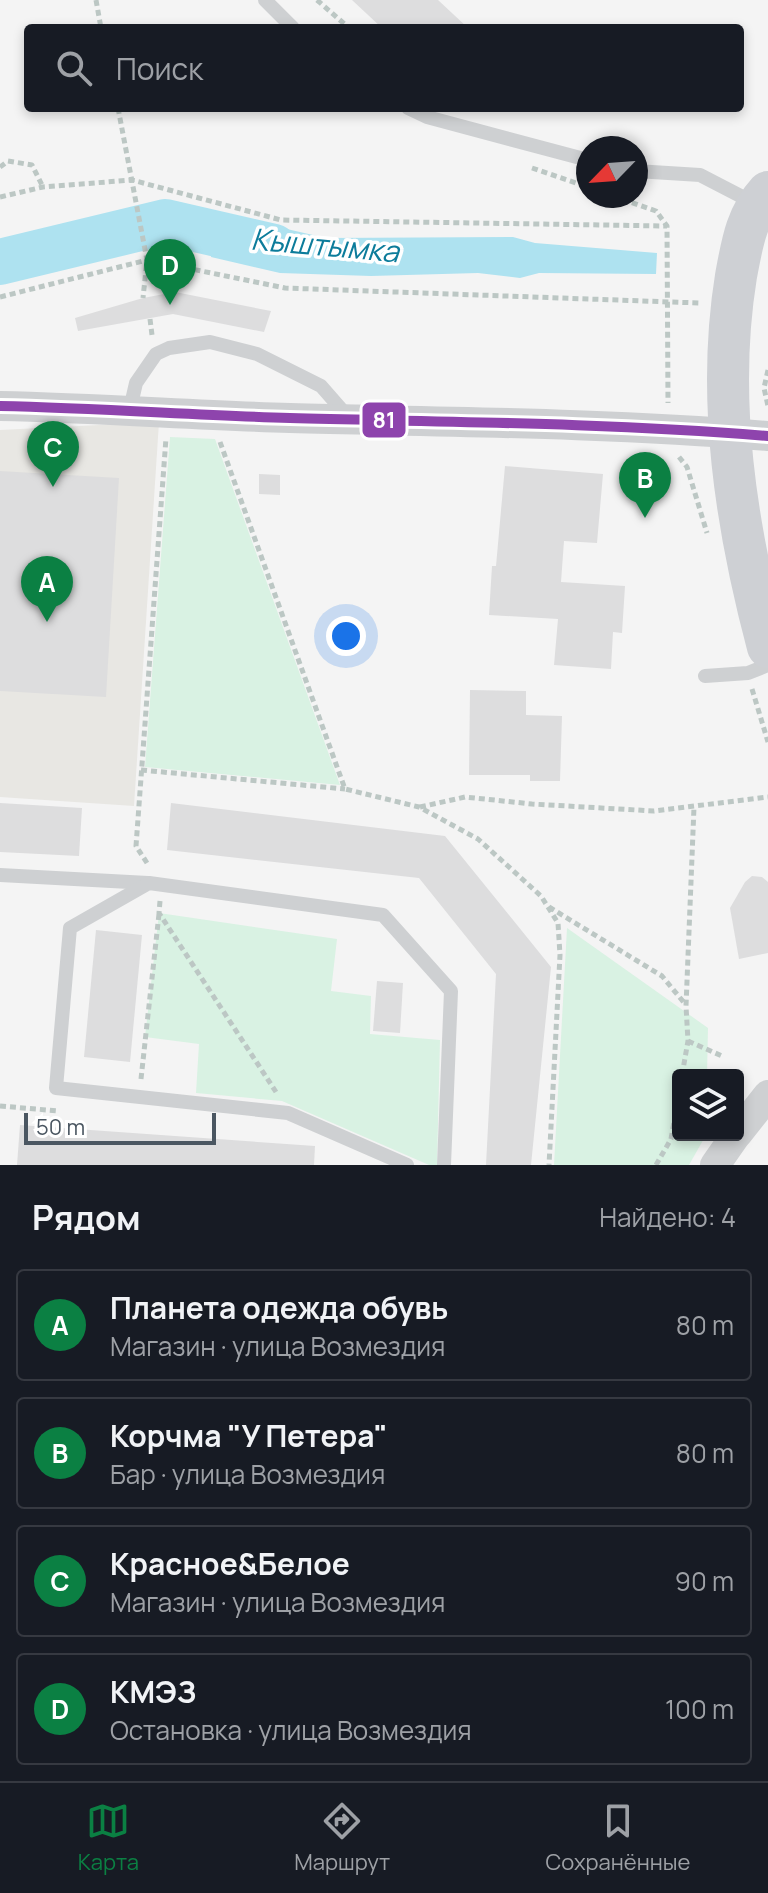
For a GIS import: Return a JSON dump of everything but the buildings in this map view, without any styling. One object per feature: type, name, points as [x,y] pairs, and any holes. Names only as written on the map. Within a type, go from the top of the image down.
[{"type":"main road","points":[[762,198],[743,233],[732,302],[727,366],[744,437],[768,495]]},
{"type":"main road","points":[[744,437],[735,497],[768,647]]},
{"type":"street","points":[[0,406],[652,428],[744,437]]},
{"type":"street","points":[[744,1125],[768,1095]]},
{"type":"street","points":[[715,1165],[732,1141]]},
{"type":"lane","points":[[265,0],[289,24]]},
{"type":"lane","points":[[416,112],[576,157]]},
{"type":"lane","points":[[648,172],[700,175],[762,198]]},
{"type":"lane","points":[[130,409],[136,383],[156,354],[169,348],[210,342],[257,354],[321,386],[349,419]]},
{"type":"lane","points":[[705,676],[748,673],[768,665]]},
{"type":"lane","points":[[0,875],[155,884],[383,915],[451,991],[444,1165]]},
{"type":"lane","points":[[155,884],[70,928],[56,1088],[288,1113],[407,1165]]},
{"type":"path","points":[[96,0],[100,24]]},
{"type":"path","points":[[317,0],[344,24]]},
{"type":"path","points":[[119,112],[147,260],[143,298]]},
{"type":"path","points":[[0,167],[8,161],[32,165],[43,187]]},
{"type":"path","points":[[0,197],[43,187],[132,180],[281,220],[667,226]]},
{"type":"path","points":[[0,297],[147,260],[285,288],[668,303],[732,302]]},
{"type":"path","points":[[150,319],[156,354]]},
{"type":"path","points":[[768,370],[764,388],[768,406]]},
{"type":"path","points":[[139,1097],[159,913],[155,884],[136,846],[166,411]]},
{"type":"path","points":[[215,428],[345,789]]},
{"type":"path","points":[[141,770],[345,789],[419,807],[478,839],[512,869],[546,905],[558,923],[560,955],[549,1165]]},
{"type":"path","points":[[419,807],[465,797],[654,811],[768,797]]},
{"type":"path","points":[[683,1069],[688,1041],[686,1006],[694,807]]},
{"type":"path","points":[[546,905],[662,976],[686,1006]]},
{"type":"path","points":[[159,913],[288,1113]]},
{"type":"path","points":[[688,1041],[722,1056]]},
{"type":"path","points":[[0,1106],[25,1108]]},
{"type":"path","points":[[656,1165],[672,1133]]},
{"type":"shaded area","points":[[159,422],[134,806],[0,797],[0,430]]},
{"type":"green space","points":[[170,437],[215,439],[340,785],[145,767]]},
{"type":"green space","points":[[159,913],[337,939],[331,991],[371,996],[370,1034],[440,1040],[437,1165],[429,1165],[282,1101],[196,1093],[199,1044],[145,1037]]},
{"type":"green space","points":[[567,928],[708,1028],[707,1069],[672,1069],[672,1141],[703,1141],[689,1165],[554,1165]]},
{"type":"water","points":[[217,217],[239,218],[326,238],[513,237],[535,243],[657,253],[656,274],[539,273],[520,278],[478,273],[371,276],[280,273],[211,257]]},
{"type":"waterway","name":"Кыштымка","points":[[0,262],[165,222],[274,247]]},
{"type":"transit line","name":"81","points":[[0,406],[589,426],[768,436]]},
{"type":"place","name":"КМЭЗ","points":[[170,305]]},
{"type":"place","name":"Красное&Белое","points":[[53,487]]},
{"type":"place","name":"Корчма \"У Петера\"","points":[[645,518]]},
{"type":"place","name":"Планета одежда обувь","points":[[47,622]]}]
